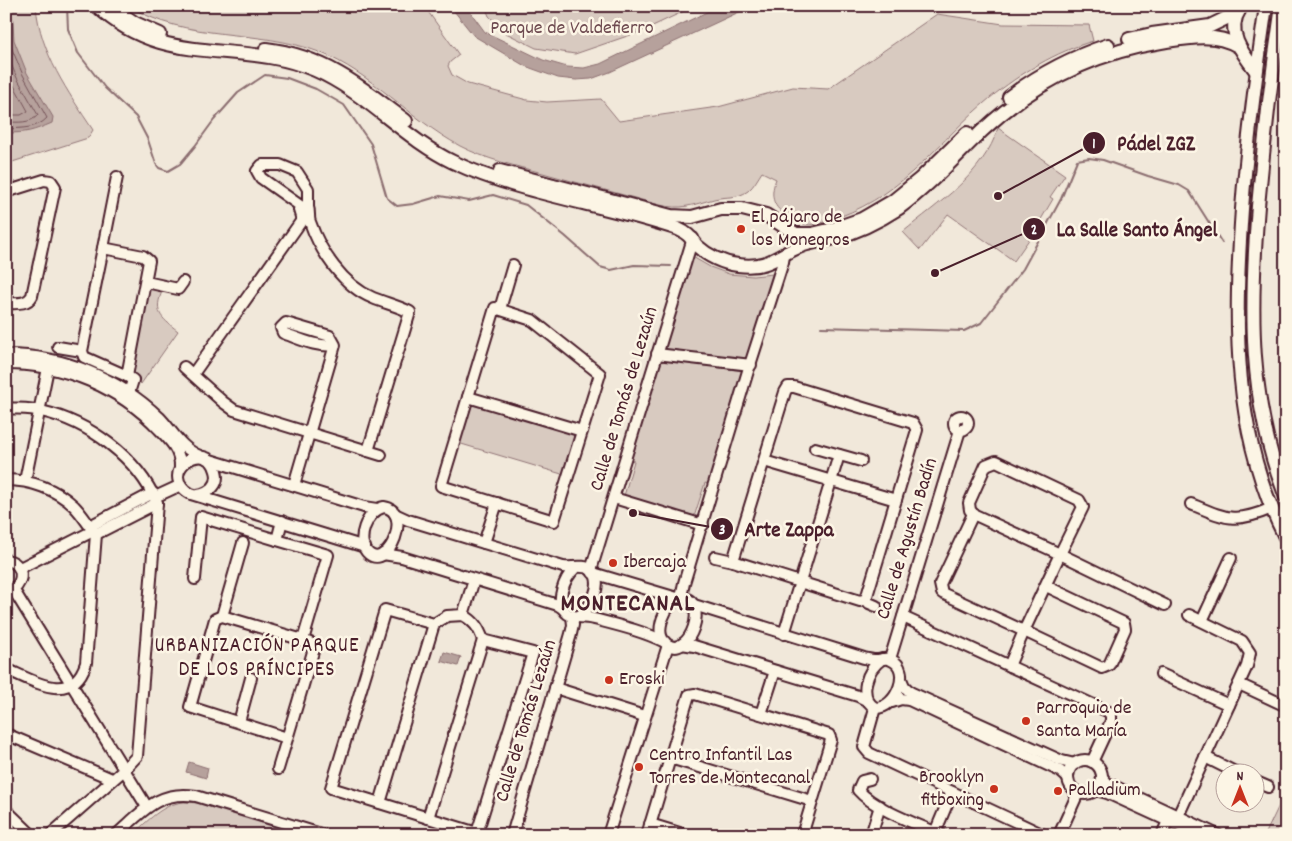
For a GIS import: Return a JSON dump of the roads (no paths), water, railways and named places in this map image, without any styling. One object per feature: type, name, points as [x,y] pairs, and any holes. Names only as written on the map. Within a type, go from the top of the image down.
[{"type":"main road","points":[[97,6],[118,23],[157,42],[201,51],[269,58],[314,69],[358,95],[423,144],[469,169],[518,186],[665,224],[678,229],[692,238],[699,247],[710,255],[736,264],[759,265],[776,260],[804,245],[857,230],[891,213],[920,191],[986,127],[1017,101],[1048,81],[1083,63],[1131,47],[1202,37],[1217,38],[1258,57],[1280,60]]},
{"type":"main road","points":[[110,6],[135,24],[176,39],[282,51],[326,65],[363,87],[449,151],[486,167],[658,214],[681,217],[702,215],[721,209],[747,209],[766,215],[785,228],[799,234],[818,233],[847,225],[877,211],[920,179],[1008,97],[1033,79],[1070,59],[1124,40],[1210,26],[1240,9]]},
{"type":"main road","points":[[1266,6],[1246,155],[1240,234],[1237,316],[1238,354],[1247,425],[1261,477],[1286,539]]},
{"type":"main road","points":[[1282,6],[1280,60],[1262,164],[1253,320],[1254,353],[1263,422],[1275,471],[1286,498]]},
{"type":"main road","points":[[1240,9],[1234,25],[1235,36],[1239,48],[1256,71]]},
{"type":"main road","points":[[692,238],[694,226],[702,215]]},
{"type":"main road","points":[[784,255],[788,239],[785,228]]},
{"type":"street","points":[[193,374],[310,212],[261,178],[257,172],[262,165],[280,165],[296,172],[308,189],[305,207]]},
{"type":"street","points":[[117,177],[82,351],[84,357],[133,380],[129,393]]},
{"type":"street","points":[[6,192],[44,180],[52,181],[55,188],[32,296],[30,300],[25,302],[6,303]]},
{"type":"street","points":[[305,219],[324,252],[343,278],[371,297],[394,304],[410,312],[368,451]]},
{"type":"street","name":"Calle de Tomás de Lezaún","points":[[592,572],[692,238]]},
{"type":"street","points":[[103,248],[143,256],[149,261],[127,376]]},
{"type":"street","points":[[608,835],[666,643],[662,631],[663,617],[670,605],[679,598],[784,262],[784,255]]},
{"type":"street","points":[[500,309],[513,265]]},
{"type":"street","points":[[146,282],[178,289],[183,282]]},
{"type":"street","points":[[496,308],[500,309],[532,320],[600,374],[582,431],[558,522],[441,486],[496,308]]},
{"type":"street","points":[[294,485],[335,345]]},
{"type":"street","points":[[58,347],[82,351]]},
{"type":"street","points":[[657,354],[751,365]]},
{"type":"street","points":[[6,355],[40,358],[67,364],[93,373],[129,393],[167,424],[185,448],[205,458],[215,468],[217,480],[210,491],[198,495]]},
{"type":"street","points":[[6,364],[48,368],[74,374],[107,389],[136,409],[166,437],[179,453],[181,460],[179,480],[185,490],[365,548]]},
{"type":"street","points":[[184,367],[234,410],[381,455]]},
{"type":"street","points":[[25,481],[48,368]]},
{"type":"street","points":[[715,557],[860,601],[866,598],[917,430],[913,423],[794,387],[788,387],[733,561]]},
{"type":"street","points":[[468,397],[582,431]]},
{"type":"street","points":[[6,408],[40,411],[62,417],[103,439],[121,453],[155,498],[137,756],[124,770],[50,835]]},
{"type":"street","name":"Calle de Agustín Badín","points":[[886,659],[903,617],[960,430]]},
{"type":"street","points":[[815,448],[861,462]]},
{"type":"street","points":[[784,634],[839,455]]},
{"type":"street","points":[[180,468],[187,460],[198,456],[364,507],[377,509]]},
{"type":"street","points":[[764,461],[896,500]]},
{"type":"street","points":[[1009,666],[1024,631],[1060,554],[1083,507],[1079,500],[1001,464],[996,462],[986,465],[969,504],[973,514],[1060,554],[1165,605]]},
{"type":"street","points":[[6,480],[25,481],[46,488],[63,497],[74,506],[93,530],[86,663],[82,674],[71,685],[52,688],[6,669]]},
{"type":"street","points":[[20,568],[181,485]]},
{"type":"street","points":[[614,498],[703,525]]},
{"type":"street","points":[[484,543],[497,503]]},
{"type":"street","points":[[1191,504],[1233,519],[1247,518],[1272,508]]},
{"type":"street","points":[[382,507],[388,508],[395,514],[408,520],[563,567],[583,567],[592,572],[679,598],[690,599],[694,605],[696,615],[694,627],[689,638],[675,647],[650,636],[576,616],[558,605],[402,557],[383,554],[373,556],[369,554],[365,548],[363,538],[365,527],[371,515],[382,507]]},
{"type":"street","points":[[383,554],[391,546],[396,536],[398,527],[395,514]]},
{"type":"street","points":[[973,514],[940,584],[942,593],[1102,668],[1109,664],[1125,628],[1124,623],[1046,586]]},
{"type":"street","points":[[195,579],[201,517],[328,555],[303,640]]},
{"type":"street","points":[[277,540],[282,522]]},
{"type":"street","points":[[222,616],[242,543]]},
{"type":"street","points":[[1202,621],[1231,558]]},
{"type":"street","points":[[6,560],[12,561],[20,568],[22,577],[17,586],[10,590],[147,807]]},
{"type":"street","points":[[564,608],[562,598],[563,586],[575,568]]},
{"type":"street","points":[[576,616],[588,608],[593,600],[596,589],[592,572]]},
{"type":"street","points":[[463,615],[474,580]]},
{"type":"street","points":[[866,598],[869,603],[876,606]]},
{"type":"street","points":[[694,605],[864,658],[886,659],[899,667],[900,679],[892,702]]},
{"type":"street","points":[[434,624],[385,610],[331,788],[477,833],[533,653],[483,640]]},
{"type":"street","points":[[380,803],[434,624],[447,616],[463,615],[474,622],[483,640],[428,818]]},
{"type":"street","points":[[1162,835],[1205,758],[1228,704],[1247,666],[1250,653],[1242,641],[1189,615]]},
{"type":"street","points":[[278,769],[315,645],[222,616],[215,619],[190,707],[287,738]]},
{"type":"street","name":"Calle de Tomás Lezaún","points":[[512,835],[576,616]]},
{"type":"street","points":[[903,617],[1110,714],[1111,721],[1092,762]]},
{"type":"street","points":[[682,644],[858,696],[871,704],[884,707],[900,699],[909,700],[1060,771],[1068,778]]},
{"type":"street","points":[[886,659],[874,666],[868,676],[866,688],[871,704],[865,750],[1044,835]]},
{"type":"street","points":[[761,714],[775,671]]},
{"type":"street","points":[[1161,674],[1228,704]]},
{"type":"street","points":[[239,722],[251,678]]},
{"type":"street","points":[[900,679],[906,689],[912,693],[1062,761],[1074,764],[1085,760],[1092,762],[1100,768],[1102,777],[1101,784],[1096,790],[1088,794],[1078,793],[1070,786],[1068,778],[1074,764]]},
{"type":"street","points":[[1238,684],[1286,706]]},
{"type":"street","points":[[555,688],[644,716]]},
{"type":"street","points":[[647,835],[689,695],[696,694],[829,735],[831,740],[802,835]]},
{"type":"street","points":[[6,734],[112,779]]},
{"type":"street","points":[[670,758],[812,801]]},
{"type":"street","points":[[1205,758],[1218,764]]},
{"type":"street","points":[[1102,777],[1111,785],[1173,818],[1199,835]]},
{"type":"street","points":[[870,779],[862,781],[858,790],[864,797],[937,834],[952,792]]},
{"type":"street","points":[[1264,785],[1268,787]]},
{"type":"street","points":[[1096,790],[1108,792],[1218,835]]},
{"type":"street","points":[[1059,835],[1078,793]]},
{"type":"street","points":[[116,835],[147,807],[163,798],[176,794],[196,796],[299,831],[324,835]]},
{"type":"street","points":[[872,835],[880,806]]},
{"type":"street","points":[[6,810],[32,835]]},
{"type":"street","points":[[650,824],[686,835]]},
{"type":"water","points":[[6,6],[12,7],[14,40],[27,73],[53,117],[52,123],[25,132],[6,133]]},
{"type":"water","points":[[450,6],[466,6],[485,32],[543,60],[567,67],[584,68],[600,64],[719,6],[752,6],[610,72],[591,79],[576,80],[558,78],[525,66],[474,36]]},
{"type":"water","points":[[444,652],[461,657],[458,666],[441,661]]},
{"type":"water","points":[[189,762],[208,768],[206,778],[186,772]]},
{"type":"waterway","points":[[67,6],[68,29],[78,53],[105,88],[136,117],[159,168],[168,171],[180,164],[214,120],[238,93],[265,75],[287,78],[316,89],[344,105],[371,144],[387,198],[397,206],[413,204],[440,196],[469,201],[493,195],[526,205],[600,267],[611,270],[634,265],[671,266]]},
{"type":"waterway","points":[[821,327],[964,331],[981,323],[1023,269],[1061,199],[1077,160],[1089,158],[1103,160],[1179,185],[1189,191],[1222,243]]},
{"type":"place","name":"Pádel ZGZ","points":[[998,196]]},
{"type":"place","name":"El pájaro de los Monegros","points":[[741,229]]},
{"type":"place","name":"La Salle Santo Ángel","points":[[935,273]]},
{"type":"place","name":"Arte Zappa","points":[[633,513]]},
{"type":"place","name":"Ibercaja","points":[[613,563]]},
{"type":"place","name":"Eroski","points":[[609,680]]},
{"type":"place","name":"Parroquia de Santa María","points":[[1026,721]]},
{"type":"place","name":"Centro Infantil Las Torres de Montecanal","points":[[639,767]]},
{"type":"place","name":"Brooklyn fitboxing","points":[[994,789]]},
{"type":"place","name":"Palladium","points":[[1058,791]]},
{"type":"district","name":"MONTECANAL","points":[[628,605]]},
{"type":"district","name":"URBANIZACIÓN PARQUE DE LOS PRÍNCIPES","points":[[257,659]]},
{"type":"park label","name":"Parque de Valdefierro","points":[[572,29]]}]
